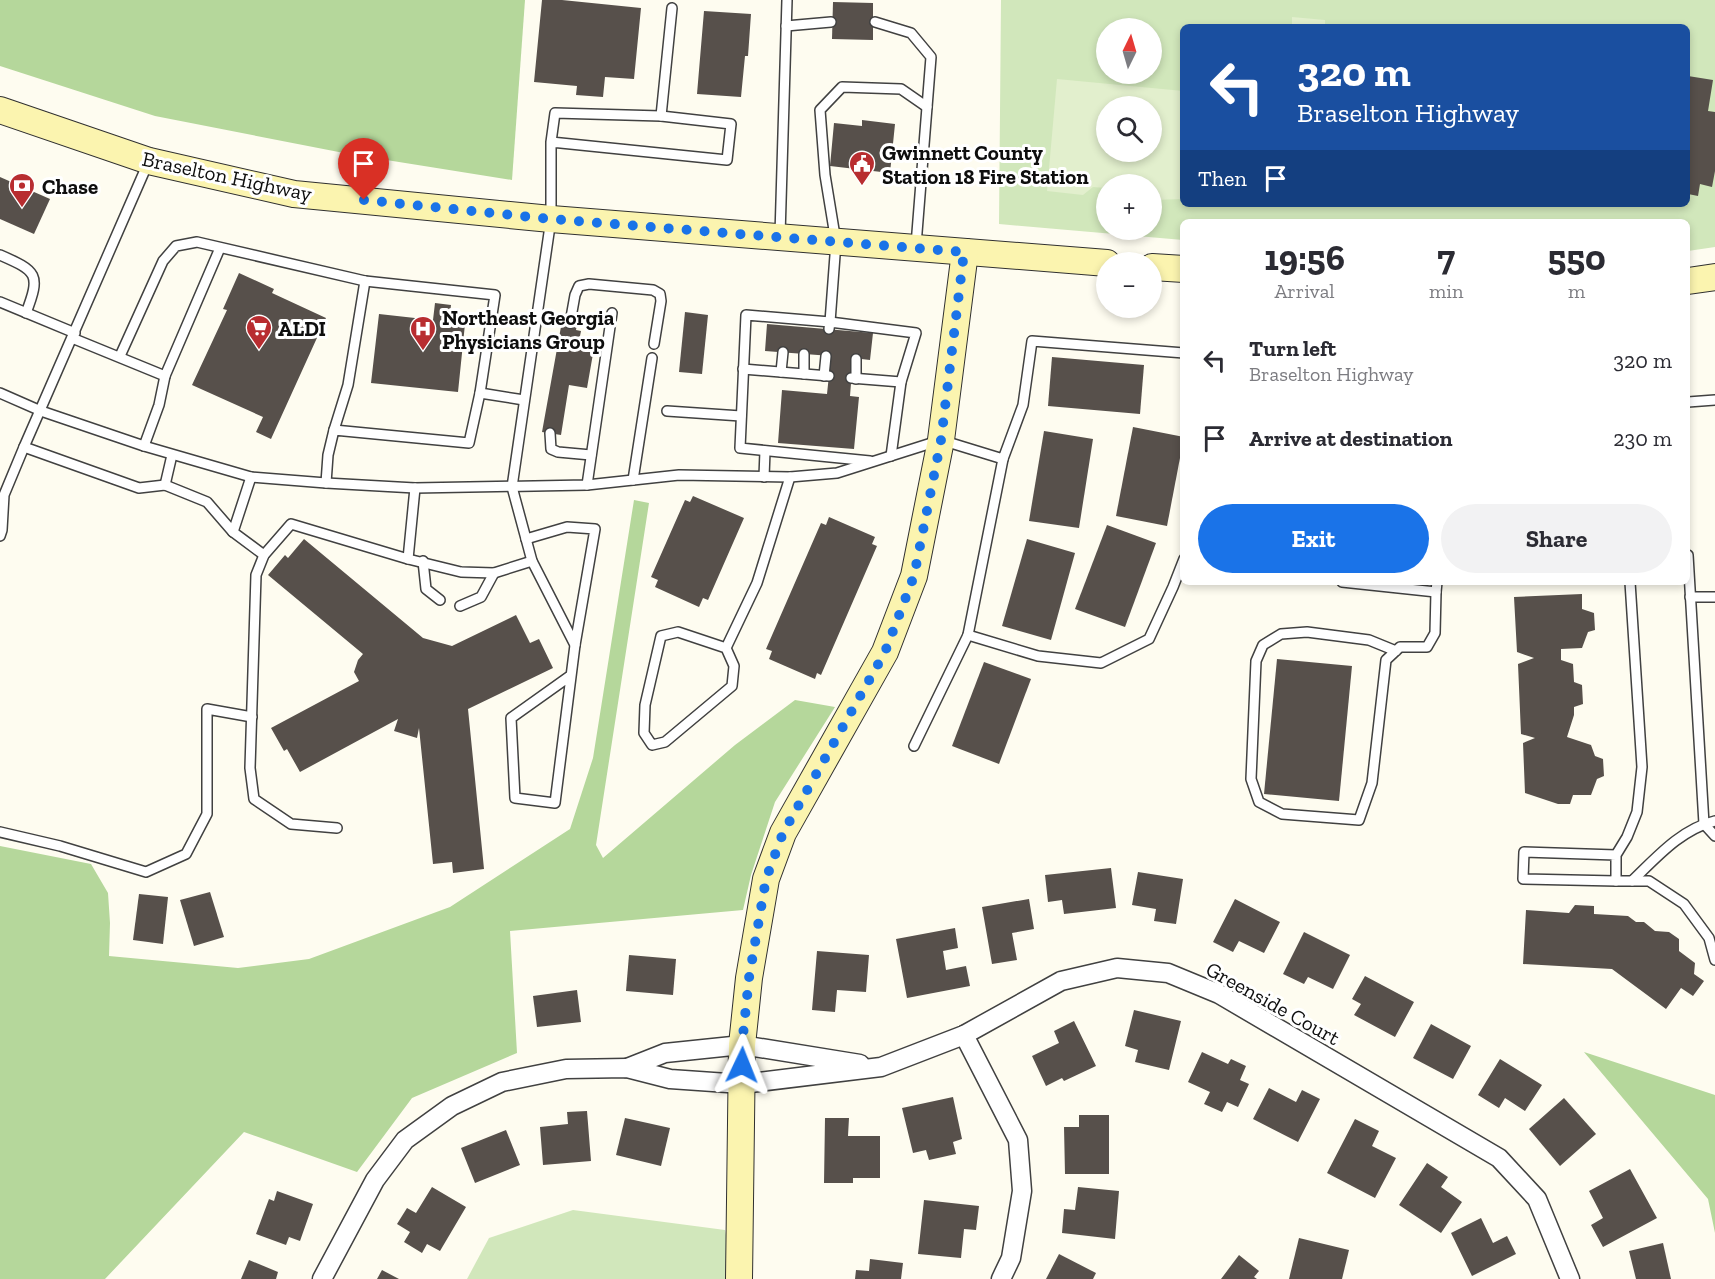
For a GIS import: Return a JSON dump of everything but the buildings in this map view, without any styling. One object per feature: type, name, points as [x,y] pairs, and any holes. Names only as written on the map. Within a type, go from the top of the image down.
[{"type":"main road","name":"Braselton Highway","points":[[0,110],[149,161],[294,194],[551,219],[1096,262]]},
{"type":"main road","points":[[738,1279],[742,1045],[749,978],[766,879],[783,833],[885,652],[914,576],[941,440],[964,252]]},
{"type":"main road","points":[[1162,268],[1180,269]]},
{"type":"main road","points":[[1690,280],[1715,277]]},
{"type":"street","name":"Greenside Court","points":[[627,1068],[670,1079],[742,1084],[881,1067],[964,1035],[1061,981],[1117,968],[1168,973],[1219,994],[1499,1158],[1537,1198],[1570,1279]]},
{"type":"street","points":[[964,1035],[1018,1140],[1022,1191],[1011,1258],[1000,1279]]},
{"type":"street","points":[[322,1279],[375,1180],[405,1140],[452,1106],[502,1082],[566,1069],[627,1068],[665,1053],[742,1045],[881,1067]]},
{"type":"lane","points":[[780,237],[787,0]]},
{"type":"lane","points":[[661,116],[672,8]]},
{"type":"lane","points":[[786,26],[831,22]]},
{"type":"lane","points":[[875,22],[911,33],[931,57],[916,248]]},
{"type":"lane","points":[[829,325],[836,242],[825,175],[819,110],[842,87],[901,89],[927,107]]},
{"type":"lane","points":[[551,142],[727,160],[731,123],[661,116],[555,113],[551,142],[551,219],[512,487],[532,561],[575,645]]},
{"type":"lane","points":[[0,536],[4,495],[149,161]]},
{"type":"lane","points":[[120,356],[163,261],[176,246],[197,242],[365,281],[495,295],[480,393],[469,442],[334,430]]},
{"type":"lane","points":[[144,446],[159,405],[165,376],[220,248]]},
{"type":"lane","points":[[0,255],[24,265],[33,275],[35,290],[26,313]]},
{"type":"lane","points":[[326,483],[328,455],[348,385],[365,281]]},
{"type":"lane","points":[[570,323],[579,286],[589,284],[653,290],[660,294],[661,301],[654,344]]},
{"type":"lane","points":[[0,302],[165,376]]},
{"type":"lane","points":[[586,484],[612,313]]},
{"type":"lane","points":[[875,461],[740,448],[746,315],[786,322],[916,333],[901,382],[891,456]]},
{"type":"lane","points":[[914,746],[968,635],[1004,459],[1023,405],[1032,341],[1180,353]]},
{"type":"lane","points":[[781,372],[783,352]]},
{"type":"lane","points":[[804,354],[804,374]]},
{"type":"lane","points":[[743,369],[826,376],[826,356]]},
{"type":"lane","points":[[633,480],[652,358]]},
{"type":"lane","points":[[856,359],[854,379],[901,382]]},
{"type":"lane","points":[[0,393],[41,411],[144,446],[251,477],[326,483],[415,488],[512,487],[586,484],[679,475],[790,477],[837,473],[941,440],[1004,459]]},
{"type":"lane","points":[[480,393],[524,400]]},
{"type":"lane","points":[[1690,402],[1715,400]]},
{"type":"lane","points":[[667,411],[741,416]]},
{"type":"lane","points":[[550,433],[551,449],[558,452],[591,455]]},
{"type":"lane","points":[[24,447],[140,488],[165,485],[207,502],[233,532],[264,555]]},
{"type":"lane","points":[[764,477],[765,451]]},
{"type":"lane","points":[[165,485],[172,455]]},
{"type":"lane","points":[[233,532],[251,477]]},
{"type":"lane","points":[[726,648],[678,632],[661,636],[645,705],[644,733],[652,745],[665,742],[732,686],[734,666],[726,648],[757,584],[790,477]]},
{"type":"lane","points":[[408,559],[415,488]]},
{"type":"lane","points":[[337,828],[291,824],[254,800],[250,768],[256,575],[264,555],[291,524],[408,559],[461,572],[494,573],[532,561]]},
{"type":"lane","points":[[526,539],[567,527],[595,529],[570,676],[555,803],[515,798],[511,718],[570,676]]},
{"type":"lane","points":[[423,561],[426,590],[440,600]]},
{"type":"lane","points":[[968,635],[1038,656],[1101,663],[1149,639],[1180,570]]},
{"type":"lane","points":[[460,606],[481,597],[494,573]]},
{"type":"lane","points":[[1370,585],[1436,592]]},
{"type":"lane","points":[[1396,651],[1368,640],[1307,632],[1281,634],[1263,645],[1256,661],[1251,779],[1259,802],[1282,813],[1359,820],[1372,783],[1386,660],[1396,651],[1400,647],[1427,647],[1435,633],[1437,585]]},
{"type":"lane","points":[[1616,881],[1616,855],[1627,837],[1637,812],[1642,767],[1630,585]]},
{"type":"lane","points":[[1689,585],[1704,824],[1715,836]]},
{"type":"lane","points":[[1690,597],[1715,597]]},
{"type":"lane","points":[[0,832],[60,846],[146,872],[186,854],[207,814],[207,709],[252,717]]},
{"type":"lane","points":[[1632,881],[1677,838],[1715,821]]},
{"type":"lane","points":[[1616,855],[1524,852],[1523,879],[1649,881],[1684,904],[1709,938],[1715,960]]},
{"type":"green space","points":[[0,0],[525,0],[512,180],[349,154],[155,116],[0,66]]},
{"type":"green space","points":[[1001,0],[1715,0],[1715,247],[1690,251],[1690,219],[1180,219],[1180,240],[1162,238],[1162,174],[1096,174],[1096,232],[999,224]]},
{"type":"green space","points":[[1292,17],[1325,20],[1325,24],[1292,24]]},
{"type":"green space","points":[[1057,79],[1180,91],[1180,199],[1162,200],[1162,174],[1096,174],[1096,187],[1083,195],[1047,191]]},
{"type":"green space","points":[[634,500],[649,503],[596,845],[603,858],[735,745],[795,700],[835,707],[775,802],[751,875],[743,910],[510,931],[517,1053],[412,1098],[357,1172],[244,1132],[105,1279],[0,1279],[0,846],[91,864],[108,893],[109,956],[238,968],[309,959],[450,907],[570,829],[593,758]]},
{"type":"green space","points":[[1584,1052],[1715,1095],[1715,1233],[1708,1199]]},
{"type":"green space","points":[[573,1210],[725,1230],[735,1279],[467,1279],[489,1238]]},
{"type":"place","name":"Gwinnett County Station 18 Fire Station","points":[[862,187]]},
{"type":"place","name":"Chase","points":[[22,209]]},
{"type":"place","name":"ALDI","points":[[259,351]]},
{"type":"place","name":"Northeast Georgia Physicians Group","points":[[423,352]]},
{"type":"route","points":[[364,200],[551,219],[964,252],[941,440],[914,576],[885,652],[783,833],[766,879],[749,978],[742,1065]]}]
